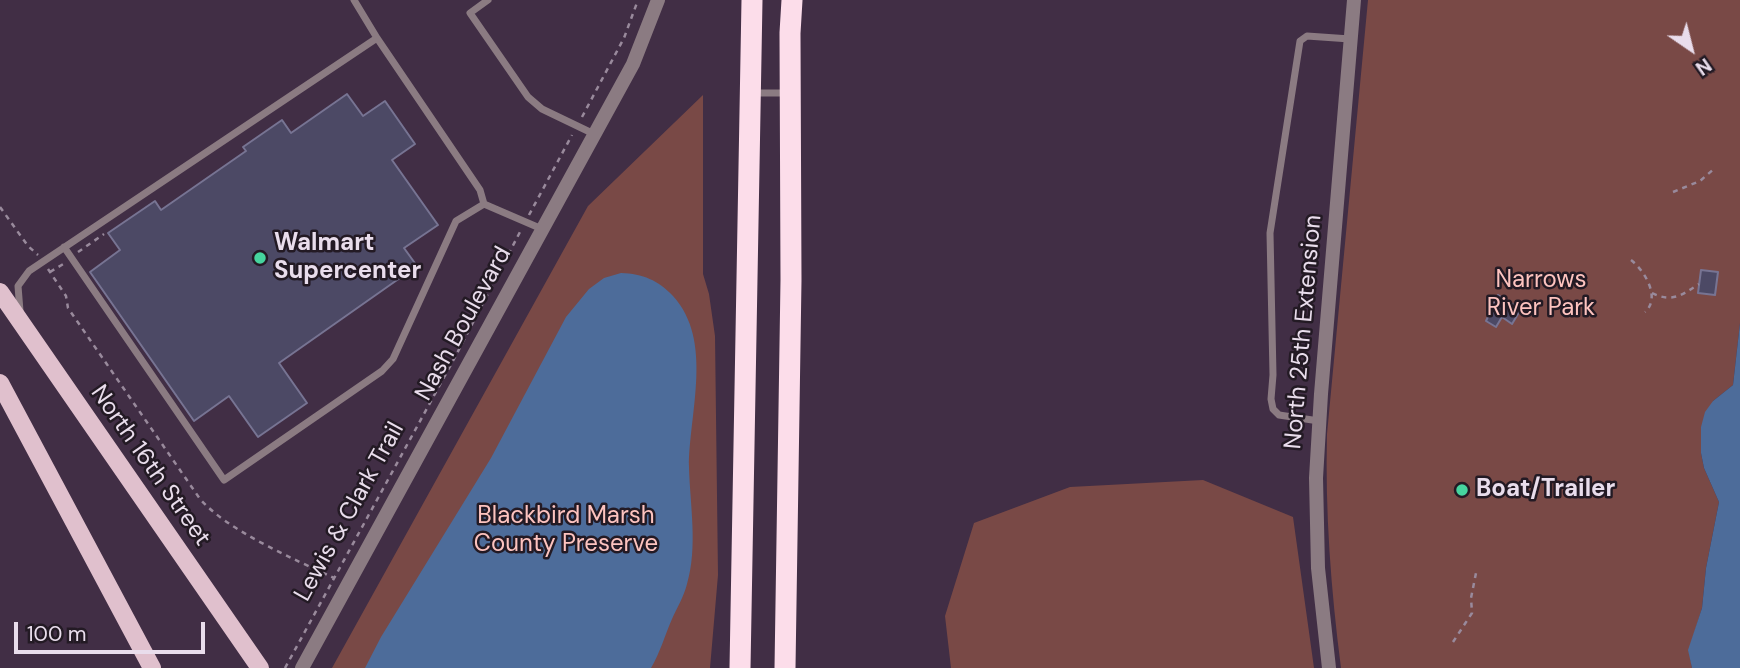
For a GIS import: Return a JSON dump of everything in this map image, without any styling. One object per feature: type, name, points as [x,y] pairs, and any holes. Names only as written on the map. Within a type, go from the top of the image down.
[{"type":"highway","points":[[740,668],[752,0]]},
{"type":"highway","points":[[785,668],[792,0]]},
{"type":"main road","name":"North 16th Street","points":[[0,292],[260,668]]},
{"type":"main road","points":[[0,383],[152,668]]},
{"type":"street","name":"Nash Boulevard","points":[[302,668],[633,64],[658,0]]},
{"type":"street","name":"North 25th Extension","points":[[1329,668],[1318,568],[1315,510],[1319,421],[1354,0]]},
{"type":"lane","points":[[354,0],[480,190],[484,204]]},
{"type":"lane","points":[[488,0],[470,13],[519,86],[542,109],[594,134]]},
{"type":"lane","points":[[1319,421],[1279,415],[1273,409],[1270,233],[1300,41],[1307,36],[1351,39]]},
{"type":"lane","points":[[23,325],[18,286],[29,271],[377,38]]},
{"type":"lane","points":[[752,93],[789,93]]},
{"type":"lane","points":[[484,204],[542,229]]},
{"type":"lane","points":[[64,247],[224,480],[382,371],[393,359],[456,221],[484,204]]},
{"type":"path","name":"Lewis & Clark Trail","points":[[285,668],[454,359],[624,38],[639,0]]},
{"type":"path","points":[[1673,192],[1700,181],[1715,169]]},
{"type":"path","points":[[0,207],[27,246],[36,252],[43,262],[66,296],[68,308],[200,499],[214,514],[297,561],[334,578]]},
{"type":"path","points":[[1631,260],[1642,270],[1652,293],[1650,307],[1645,312]]},
{"type":"path","points":[[1652,293],[1665,298],[1679,298],[1699,284]]},
{"type":"path","points":[[1452,642],[1472,613],[1471,598],[1476,573]]},
{"type":"green space","name":"Narrows River Park","points":[[1368,0],[1740,0],[1740,323],[1733,385],[1713,401],[1701,453],[1704,468],[1719,502],[1706,568],[1702,608],[1689,650],[1692,668],[1341,668],[1330,551],[1327,434]]},
{"type":"green space","name":"Blackbird Marsh County Preserve","points":[[703,95],[703,274],[715,336],[718,575],[710,668],[332,668],[588,206]]},
{"type":"green space","points":[[1203,480],[1293,517],[1314,668],[951,668],[945,616],[974,523],[1070,487]]},
{"type":"water","name":"Blackbird Marsh County Preserve","points":[[621,273],[650,279],[673,296],[685,314],[693,334],[696,356],[689,467],[693,541],[690,570],[684,593],[651,668],[365,668],[381,637],[491,458],[566,317],[589,289],[604,278]]},
{"type":"water","points":[[1740,323],[1740,668],[1692,668],[1688,650],[1702,608],[1706,568],[1719,502],[1704,468],[1701,427],[1705,412],[1713,401],[1733,385]]},
{"type":"building","name":"Walmart Supercenter","points":[[347,94],[363,116],[385,101],[415,144],[392,160],[438,225],[404,248],[417,266],[279,363],[307,403],[258,437],[229,396],[194,421],[90,272],[120,250],[108,233],[155,201],[161,210],[246,151],[243,147],[282,120],[291,133]]},
{"type":"building","points":[[1701,270],[1718,272],[1715,295],[1698,293]]},
{"type":"building","points":[[1498,295],[1521,309],[1512,324],[1502,317],[1496,327],[1486,321]]},
{"type":"place","name":"Walmart Supercenter","points":[[260,258]]},
{"type":"place","name":"Boat/Trailer","points":[[1462,490]]}]
